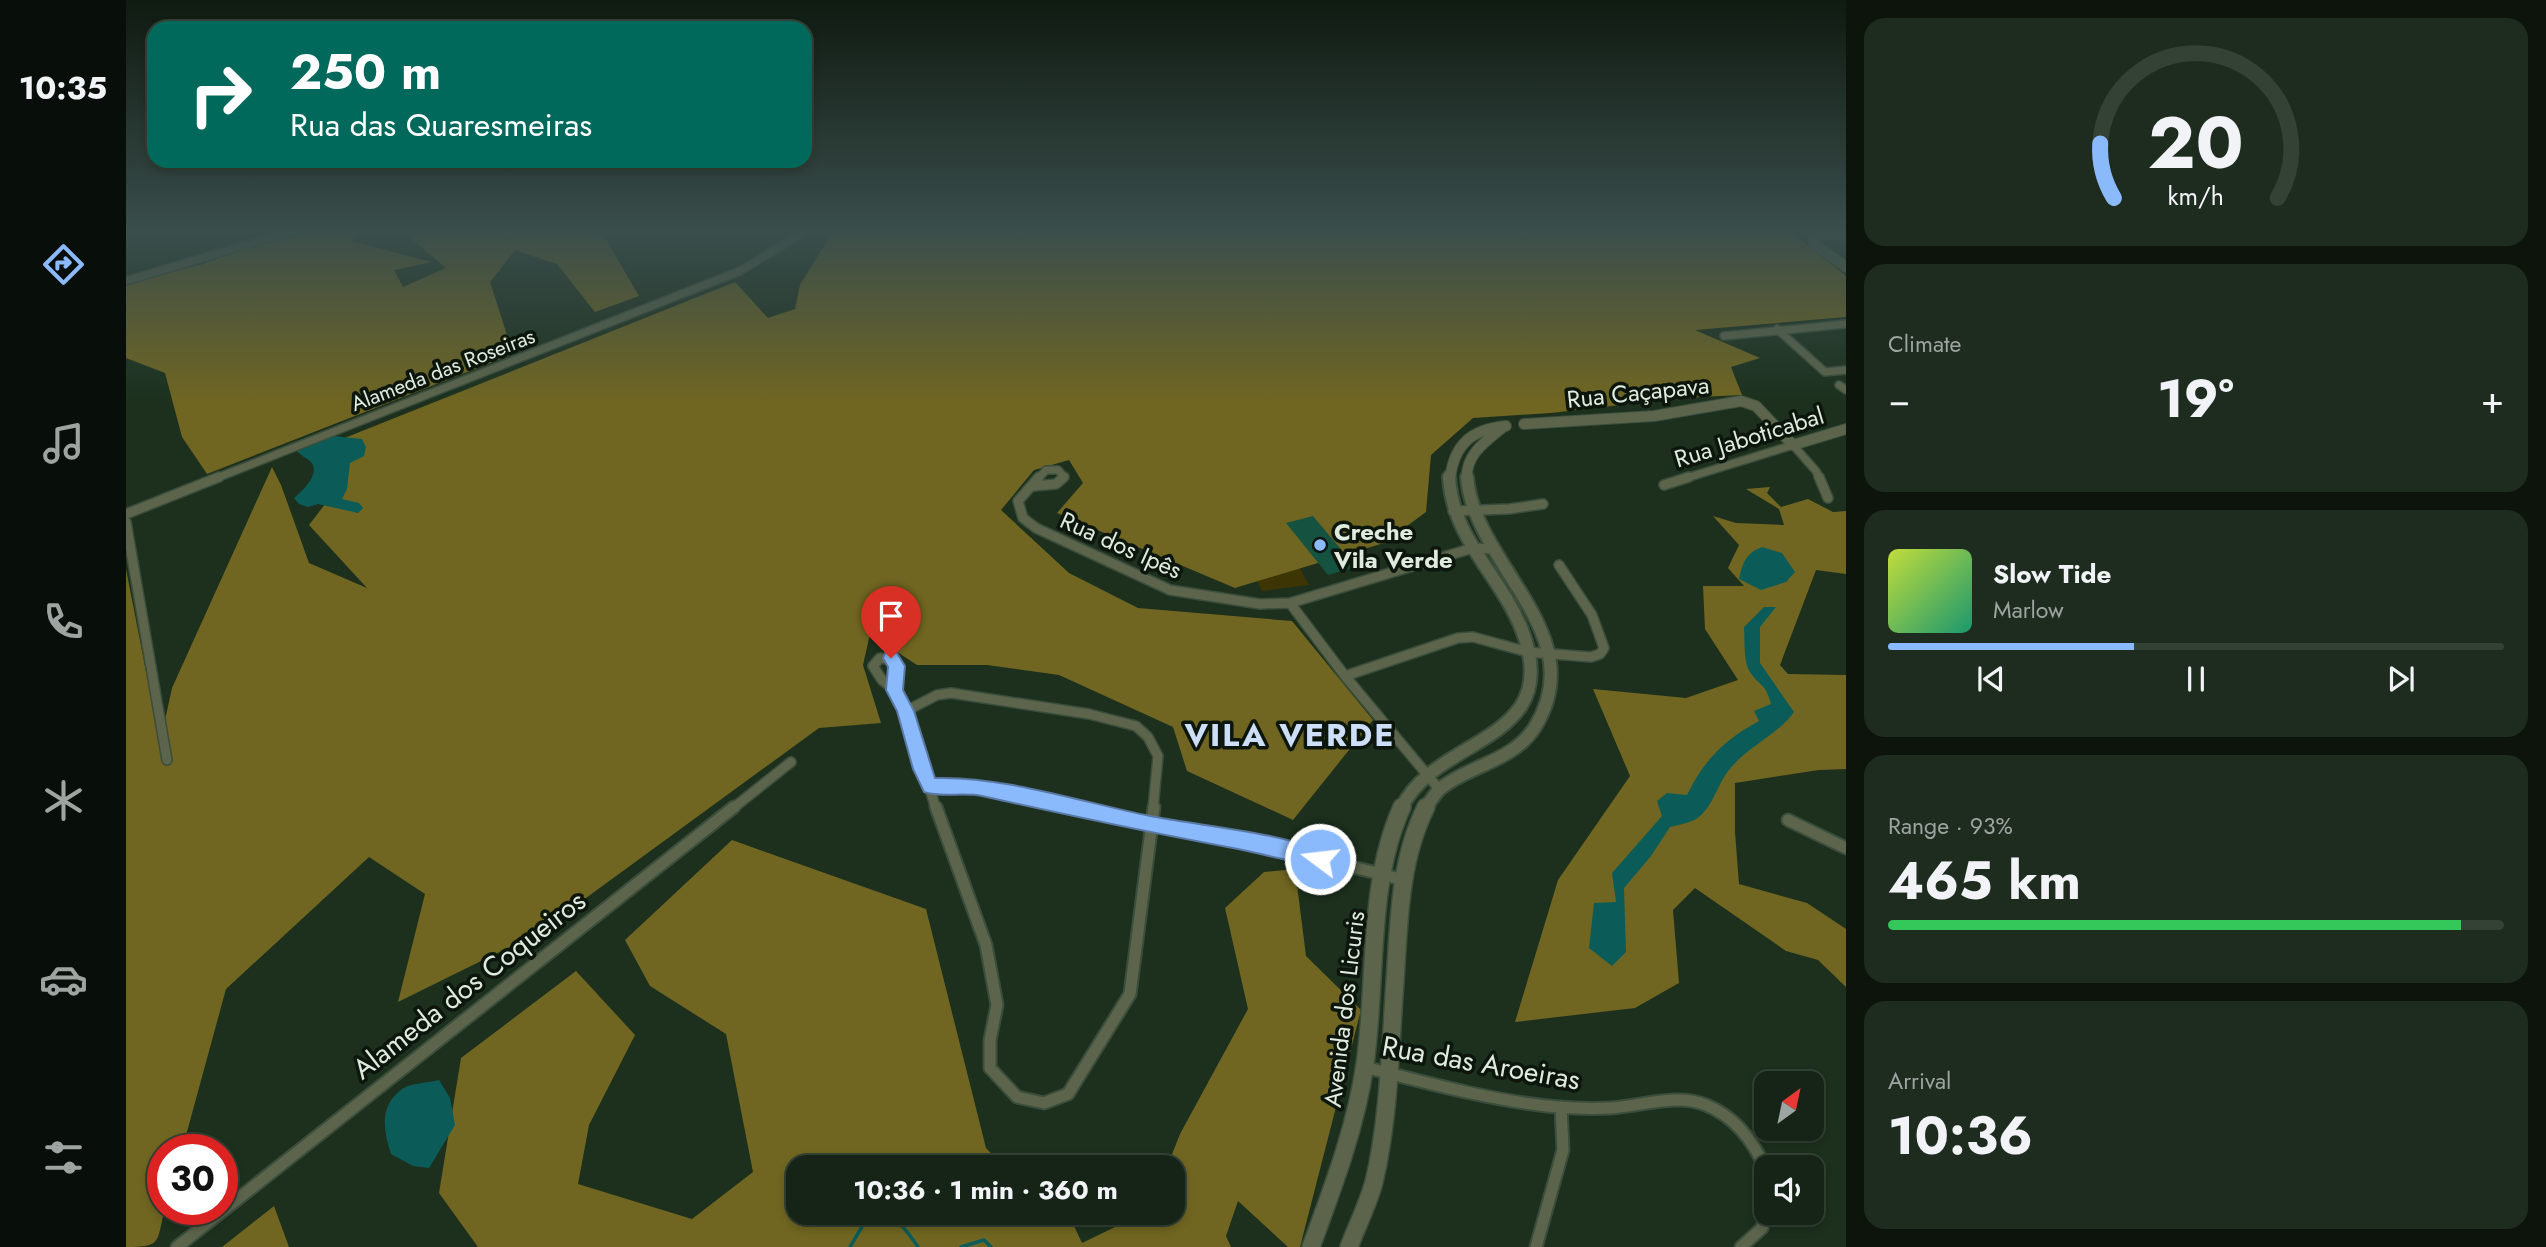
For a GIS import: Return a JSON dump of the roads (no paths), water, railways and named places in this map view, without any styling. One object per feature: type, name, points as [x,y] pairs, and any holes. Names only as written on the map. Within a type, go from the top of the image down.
[{"type":"street","name":"Alameda das Roseiras","points":[[126,514],[694,289]]},
{"type":"street","points":[[1724,336],[1846,324]]},
{"type":"street","points":[[1777,330],[1825,372],[1846,370]]},
{"type":"street","points":[[1839,385],[1846,390]]},
{"type":"street","name":"Rua Caçapava","points":[[1524,424],[1654,416],[1741,401],[1756,406],[1793,445]]},
{"type":"street","name":"Avenida dos Licuris","points":[[1311,1247],[1345,1157],[1364,1066],[1382,874],[1388,841],[1412,788],[1426,775],[1485,744],[1510,720],[1524,699],[1531,677],[1528,652],[1517,618],[1453,511],[1448,471],[1458,447],[1470,434],[1483,428],[1524,424]]},
{"type":"street","points":[[1290,604],[1345,676],[1439,789],[1511,752],[1535,728],[1550,682],[1549,654],[1534,614],[1470,510],[1465,472],[1480,445],[1506,426]]},
{"type":"street","name":"Rua Jaboticabal","points":[[1664,485],[1846,429]]},
{"type":"street","points":[[1793,445],[1816,471],[1828,498]]},
{"type":"street","name":"Rua dos Ipês","points":[[1034,485],[1018,501],[1023,518],[1036,528],[1157,586],[1197,596],[1260,604],[1290,604],[1473,548],[1492,549]]},
{"type":"street","points":[[1453,511],[1509,509],[1543,504]]},
{"type":"street","points":[[126,522],[167,760]]},
{"type":"street","points":[[1345,676],[1458,638],[1473,637],[1528,652],[1591,657],[1600,654],[1604,648],[1593,620],[1559,565]]},
{"type":"street","points":[[895,690],[906,711],[922,769],[986,945],[998,1005],[990,1040],[990,1068],[1017,1097],[1044,1103],[1068,1094],[1129,994],[1152,825],[1158,756],[1148,737],[1136,726],[1089,714],[951,693],[937,695],[906,711]]},
{"type":"street","name":"Alameda dos Coqueiros","points":[[177,1247],[791,762]]},
{"type":"street","points":[[930,786],[967,785],[1152,825],[1278,848],[1404,880]]},
{"type":"street","name":"Avenida dos Licuris","points":[[1349,1247],[1376,1175],[1388,1074],[1404,880],[1412,841],[1432,797],[1439,789]]},
{"type":"street","points":[[1788,820],[1846,848]]},
{"type":"street","name":"Rua das Aroeiras","points":[[1364,1066],[1388,1074],[1468,1091],[1561,1107],[1610,1108],[1680,1100],[1706,1105],[1736,1123],[1759,1155]]},
{"type":"street","points":[[1536,1247],[1561,1160],[1561,1107]]},
{"type":"street","points":[[1741,1247],[1763,1225]]},
{"type":"water","points":[[334,436],[362,439],[366,447],[364,456],[350,463],[347,489],[342,499],[359,503],[363,508],[358,513],[318,504],[308,507],[299,504],[294,498],[309,482],[314,472],[311,462],[297,451],[299,447]]},
{"type":"water","points":[[1762,547],[1782,553],[1795,572],[1786,582],[1761,590],[1739,579],[1746,559]]},
{"type":"water","points":[[1764,607],[1776,607],[1760,627],[1760,663],[1794,712],[1787,721],[1734,765],[1701,815],[1690,822],[1670,827],[1651,856],[1624,888],[1626,952],[1612,966],[1589,948],[1594,903],[1616,902],[1612,873],[1662,816],[1657,801],[1667,793],[1687,795],[1700,771],[1716,752],[1759,721],[1754,711],[1771,704],[1764,688],[1748,667],[1745,650],[1744,627]]},
{"type":"water","points":[[439,1080],[450,1098],[455,1125],[429,1168],[413,1166],[391,1154],[386,1136],[386,1111],[389,1103],[405,1087]]},
{"type":"waterway","points":[[850,1247],[863,1225],[881,1217],[895,1221],[918,1247]]},
{"type":"waterway","points":[[961,1247],[984,1240],[991,1247]]},
{"type":"place","name":"Creche Vila Verde","points":[[1320,545]]},
{"type":"district","name":"VILA VERDE","points":[[1290,735]]}]
